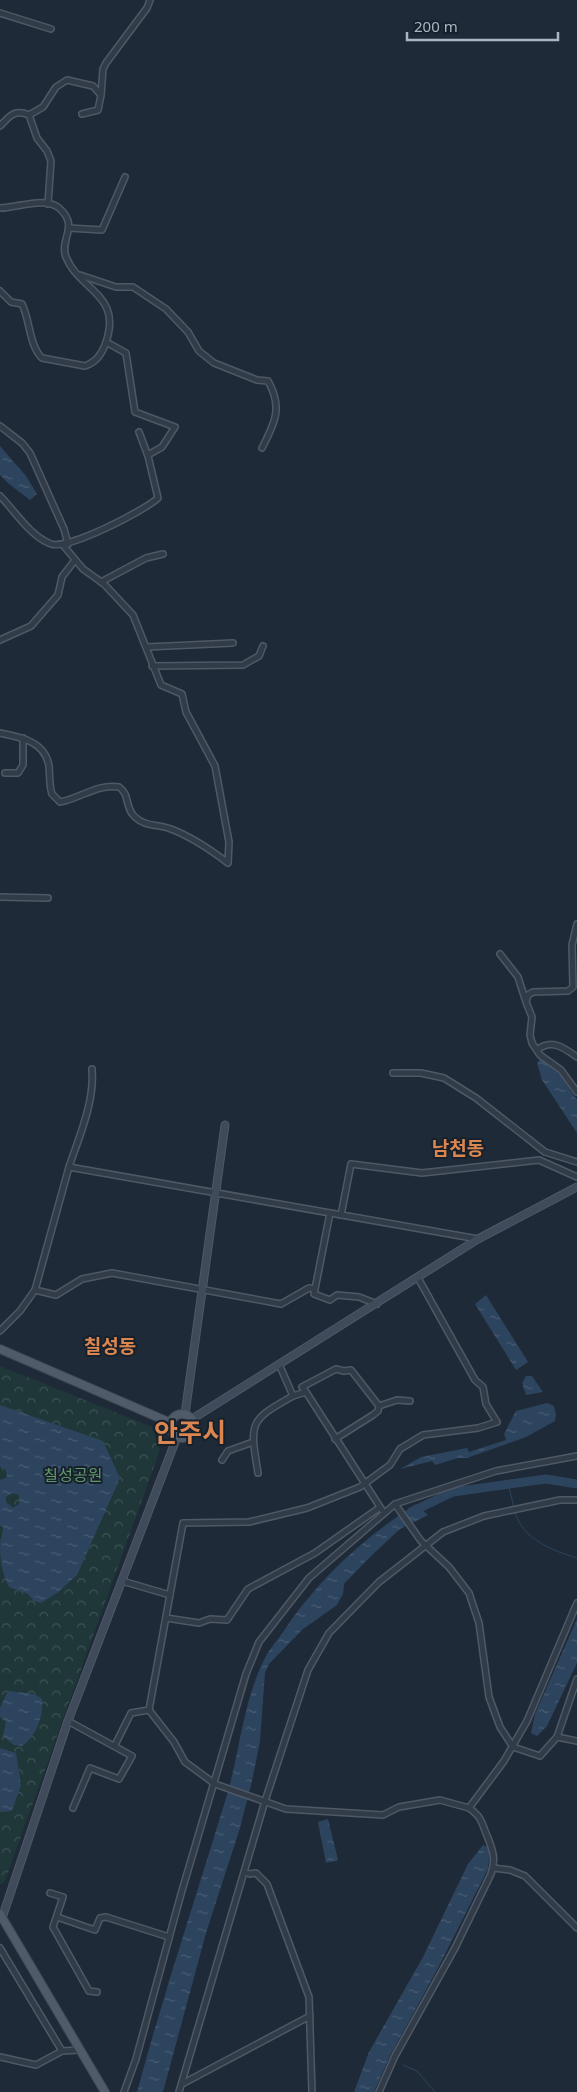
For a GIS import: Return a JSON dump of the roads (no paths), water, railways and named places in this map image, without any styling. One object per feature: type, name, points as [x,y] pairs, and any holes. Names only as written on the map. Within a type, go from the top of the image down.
[{"type":"main road","points":[[225,1125],[188,1416],[194,1426],[191,1433],[185,1437],[178,1437],[172,1432],[171,1422],[175,1416],[188,1416],[378,1304],[478,1239],[577,1187]]},
{"type":"main road","points":[[0,1349],[171,1422]]},
{"type":"main road","points":[[105,2092],[1,1916],[68,1721],[178,1437]]},
{"type":"street","points":[[82,114],[98,110],[103,69],[106,62],[147,8],[150,0]]},
{"type":"street","points":[[0,13],[51,29]]},
{"type":"street","points":[[0,126],[14,113],[29,115],[43,107],[56,87],[67,80],[93,86],[101,95]]},
{"type":"street","points":[[29,115],[37,138],[47,151],[50,161],[48,204]]},
{"type":"street","points":[[69,228],[102,230],[125,177]]},
{"type":"street","points":[[0,208],[54,204],[63,212],[69,223],[64,251],[68,262],[106,305],[109,319],[106,342],[99,357],[85,366],[42,358],[30,335],[28,319],[22,304],[11,302],[0,291]]},
{"type":"street","points":[[77,274],[116,287],[133,288],[166,310],[188,332],[199,351],[214,363],[257,380],[268,381],[277,396],[274,426],[262,448]]},
{"type":"street","points":[[106,342],[126,353],[134,412],[175,427],[162,447],[148,455]]},
{"type":"street","points":[[0,426],[22,443],[30,453],[64,529],[65,545],[75,560],[82,569],[101,582],[133,615],[161,685],[182,694],[186,712],[198,737],[214,760],[229,842],[228,863],[183,834],[164,826],[146,824],[134,817],[128,807],[126,794],[118,788],[109,787],[86,792],[65,801],[56,799],[50,788],[49,766],[45,756],[34,744],[23,738],[0,733]]},
{"type":"street","points":[[0,496],[31,529],[45,540],[65,545],[139,511],[158,498],[148,455],[139,432]]},
{"type":"street","points":[[101,582],[146,558],[163,554]]},
{"type":"street","points":[[0,638],[31,626],[58,594],[62,577],[75,560]]},
{"type":"street","points":[[147,647],[233,643]]},
{"type":"street","points":[[152,666],[243,666],[259,656],[263,646]]},
{"type":"street","points":[[5,773],[18,773],[22,768],[23,738]]},
{"type":"street","points":[[0,896],[48,898]]},
{"type":"street","points":[[526,1002],[528,995],[533,992],[564,991],[573,987],[572,946],[577,924]]},
{"type":"street","points":[[500,954],[518,977],[532,1017],[530,1039],[537,1050],[561,1070],[577,1092]]},
{"type":"street","points":[[537,1050],[545,1045],[554,1044],[577,1057]]},
{"type":"street","points":[[0,1331],[20,1312],[35,1290],[93,1081],[92,1069]]},
{"type":"street","points":[[393,1074],[420,1073],[444,1078],[476,1098],[545,1152],[577,1162]]},
{"type":"street","points":[[539,1160],[545,1152]]},
{"type":"street","points":[[341,1215],[351,1164],[422,1173],[539,1160],[577,1178]]},
{"type":"street","points":[[69,1167],[478,1239]]},
{"type":"street","points":[[330,1213],[314,1294],[330,1300],[337,1295],[359,1297],[378,1304]]},
{"type":"street","points":[[35,1290],[56,1295],[82,1278],[112,1273],[281,1304],[309,1288],[315,1289]]},
{"type":"street","points":[[380,2092],[395,2056],[454,1948],[493,1868],[493,1848],[487,1838],[483,1820],[469,1808],[440,1800],[399,1807],[383,1815],[286,1809],[216,1785],[185,1762],[174,1742],[149,1710],[183,1523],[249,1522],[306,1508],[363,1484],[390,1465],[400,1449],[423,1435],[478,1428],[497,1422],[486,1404],[483,1386],[476,1380],[418,1278]]},
{"type":"street","points":[[279,1364],[293,1396]]},
{"type":"street","points":[[335,1439],[378,1411],[378,1406],[351,1370],[344,1372],[336,1369],[302,1387],[363,1484],[382,1510]]},
{"type":"street","points":[[258,1473],[253,1442],[254,1429],[260,1417],[265,1411],[293,1396],[306,1392]]},
{"type":"street","points":[[378,1406],[397,1400],[410,1401]]},
{"type":"street","points":[[222,1460],[228,1451],[253,1442]]},
{"type":"street","points":[[166,1618],[199,1623],[210,1619],[227,1620],[248,1589],[315,1553],[382,1510],[496,1471],[577,1456]]},
{"type":"street","points":[[179,2092],[244,1872],[262,1800],[308,1670],[329,1633],[379,1582],[423,1543],[443,1532],[484,1516],[560,1500],[577,1500]]},
{"type":"street","points":[[395,1506],[423,1543],[457,1576],[465,1586],[474,1604],[479,1623],[489,1697],[500,1727],[513,1747],[540,1756],[557,1737],[577,1679]]},
{"type":"street","points":[[124,2092],[136,2059],[169,1937],[216,1785],[246,1674],[259,1642],[308,1578],[382,1510]]},
{"type":"street","points":[[122,1581],[170,1595]]},
{"type":"street","points":[[469,1808],[513,1747],[527,1721],[577,1603]]},
{"type":"street","points":[[115,1745],[131,1713],[149,1710]]},
{"type":"street","points":[[68,1721],[132,1756],[119,1779],[90,1768],[73,1808]]},
{"type":"street","points":[[557,1737],[577,1742]]},
{"type":"street","points":[[493,1868],[510,1870],[525,1876],[577,1928]]},
{"type":"street","points":[[244,1872],[256,1873],[267,1884],[309,1997],[312,2092]]},
{"type":"street","points":[[50,1893],[63,1897],[53,1927],[89,1990],[98,1992]]},
{"type":"street","points":[[57,1917],[95,1930],[100,1918],[106,1917],[169,1937]]},
{"type":"street","points":[[0,1948],[62,2051]]},
{"type":"street","points":[[182,2084],[310,2016]]},
{"type":"street","points":[[0,2056],[36,2065],[62,2051],[80,2050]]},
{"type":"water","points":[[0,446],[26,476],[37,494],[30,500],[0,475]]},
{"type":"water","points":[[540,1059],[560,1075],[577,1100],[577,1133],[542,1080],[537,1063]]},
{"type":"water","points":[[486,1295],[528,1362],[516,1370],[475,1304]]},
{"type":"water","points":[[526,1376],[532,1376],[543,1392],[526,1395],[522,1383]]},
{"type":"water","points":[[547,1403],[554,1406],[555,1421],[526,1437],[467,1458],[458,1458],[435,1465],[432,1461],[400,1469],[421,1457],[467,1448],[469,1452],[506,1440],[504,1434],[516,1411]]},
{"type":"water","points":[[0,1405],[103,1441],[120,1478],[77,1575],[57,1593],[41,1603],[34,1601],[28,1594],[9,1587],[5,1577],[0,1549],[3,1527],[0,1526],[0,1480],[6,1478],[7,1474],[5,1469],[0,1467]],"holes":[[[12,1493],[19,1495],[19,1504],[13,1508],[6,1502],[6,1497]]]},
{"type":"water","points":[[416,1504],[428,1515],[400,1529],[344,1584],[343,1594],[337,1605],[303,1629],[269,1664],[265,1673],[260,1741],[252,1781],[240,1828],[206,1933],[163,2092],[137,2092],[169,1980],[227,1795],[246,1709],[264,1660],[309,1597],[341,1562],[396,1517]]},
{"type":"water","points":[[577,1619],[577,1663],[547,1726],[537,1736],[531,1733],[535,1714]]},
{"type":"water","points":[[8,1691],[34,1694],[42,1699],[42,1712],[38,1725],[31,1737],[22,1746],[14,1745],[3,1736],[6,1722],[0,1717],[0,1708]]},
{"type":"water","points":[[0,1748],[16,1753],[21,1785],[12,1811],[0,1812]]},
{"type":"water","points":[[328,1819],[338,1860],[326,1863],[318,1822]]},
{"type":"water","points":[[483,1845],[490,1848],[488,1869],[437,1970],[391,2054],[374,2092],[354,2092],[369,2052],[423,1957],[468,1864]]},
{"type":"waterway","points":[[47,545],[61,548]]},
{"type":"waterway","points":[[411,1512],[453,1492],[546,1479],[577,1484]]},
{"type":"waterway","points":[[508,1484],[514,1507]]},
{"type":"waterway","points":[[515,1512],[524,1530],[531,1537],[558,1552],[577,1558]]},
{"type":"waterway","points":[[403,2065],[417,2071],[435,2092]]},
{"type":"district","name":"남천동","points":[[458,1148]]},
{"type":"district","name":"칠성동","points":[[110,1346]]},
{"type":"district","name":"안주시","points":[[190,1433]]},
{"type":"park label","name":"칠성공원","points":[[73,1475]]}]
